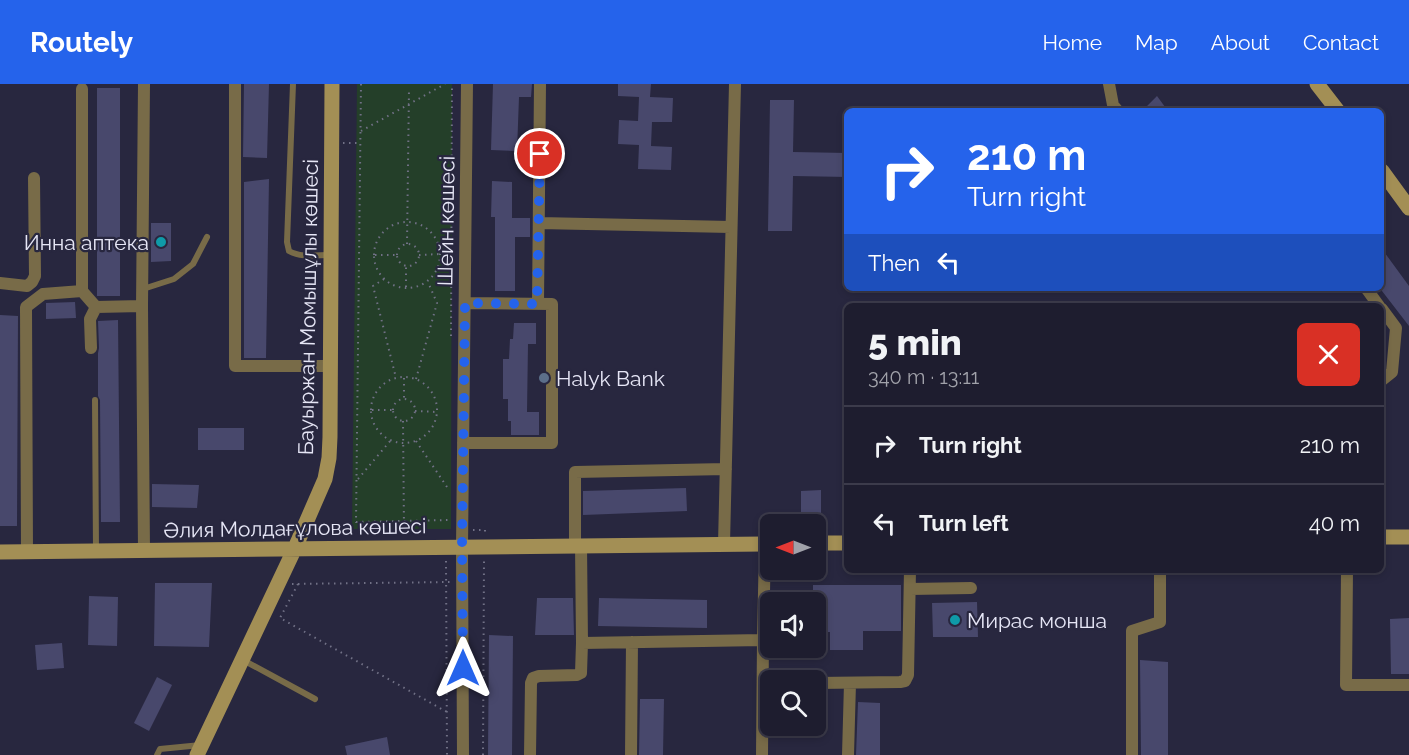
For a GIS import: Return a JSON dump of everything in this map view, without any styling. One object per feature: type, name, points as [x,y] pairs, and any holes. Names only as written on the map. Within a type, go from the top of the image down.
[{"type":"street","points":[[144,84],[142,290],[144,551]]},
{"type":"street","points":[[235,84],[235,366],[330,366]]},
{"type":"street","name":"Бауыржан Момышұлы көшесі","points":[[199,750],[295,549],[325,478],[329,447],[332,84]]},
{"type":"street","name":"Шейн көшесі","points":[[463,755],[462,547],[467,84]]},
{"type":"street","points":[[537,304],[540,84]]},
{"type":"street","points":[[724,544],[735,84]]},
{"type":"street","points":[[1109,84],[1116,108]]},
{"type":"street","points":[[1317,84],[1332,108]]},
{"type":"street","points":[[82,89],[82,291],[96,307]]},
{"type":"street","points":[[1384,174],[1409,208]]},
{"type":"street","points":[[0,283],[27,286],[35,276],[34,178]]},
{"type":"street","points":[[539,223],[732,227]]},
{"type":"street","points":[[27,552],[26,307],[43,294],[82,291]]},
{"type":"street","points":[[463,443],[552,443],[552,304],[465,303]]},
{"type":"street","points":[[96,307],[142,306]]},
{"type":"street","points":[[91,348],[90,319],[96,307]]},
{"type":"street","points":[[1384,313],[1396,328],[1392,372],[1384,378]]},
{"type":"street","points":[[530,755],[531,683],[533,678],[581,673],[582,643],[575,472],[726,470]]},
{"type":"street","points":[[1384,537],[1409,537]]},
{"type":"street","points":[[826,543],[844,543]]},
{"type":"street","name":"Әлия Молдағұлова көшесі","points":[[0,552],[760,544]]},
{"type":"street","points":[[826,683],[905,681],[908,675],[910,573]]},
{"type":"street","points":[[1132,755],[1132,631],[1160,622],[1160,573]]},
{"type":"street","points":[[1347,573],[1346,685],[1409,685]]},
{"type":"street","points":[[910,589],[971,588]]},
{"type":"street","points":[[582,643],[760,640]]},
{"type":"street","points":[[631,755],[632,642]]},
{"type":"street","points":[[848,755],[850,683]]},
{"type":"street","points":[[762,755],[763,736]]},
{"type":"lane","points":[[293,84],[287,242],[289,250],[301,256],[331,255]]},
{"type":"lane","points":[[142,290],[174,279],[193,264],[207,237]]},
{"type":"lane","points":[[95,400],[96,551]]},
{"type":"lane","points":[[242,660],[315,699]]},
{"type":"lane","points":[[157,755],[160,749],[199,750]]},
{"type":"path","points":[[361,84],[356,522],[451,520]]},
{"type":"path","points":[[361,131],[445,84]]},
{"type":"path","points":[[451,342],[452,84]]},
{"type":"path","points":[[407,244],[409,89]]},
{"type":"path","points":[[399,222],[421,224],[430,231],[437,239],[440,254],[436,271],[427,281],[406,288],[389,282],[381,275],[374,255],[381,234],[399,222]]},
{"type":"path","points":[[407,244],[415,247],[419,255],[415,263],[406,266],[399,262],[397,255],[399,248],[407,244]]},
{"type":"path","points":[[419,255],[440,254]]},
{"type":"path","points":[[374,255],[397,255]]},
{"type":"path","points":[[406,266],[406,288]]},
{"type":"path","points":[[384,278],[373,286],[396,378]]},
{"type":"path","points":[[416,380],[437,303],[427,281]]},
{"type":"path","points":[[404,377],[404,400]]},
{"type":"path","points":[[404,377],[422,382],[430,389],[436,399],[437,412],[436,421],[431,430],[417,441],[404,443],[391,440],[377,429],[371,410],[374,397],[380,388],[389,381],[404,377]]},
{"type":"path","points":[[404,400],[411,402],[415,411],[409,420],[403,421],[396,417],[393,410],[398,401],[404,400]]},
{"type":"path","points":[[371,410],[393,410]]},
{"type":"path","points":[[415,411],[437,412]]},
{"type":"path","points":[[403,421],[404,529]]},
{"type":"path","points":[[357,481],[391,440]]},
{"type":"path","points":[[417,441],[449,490]]},
{"type":"path","points":[[451,485],[451,496]]},
{"type":"path","points":[[483,755],[484,546]]},
{"type":"path","points":[[447,712],[280,618],[298,584],[463,581]]},
{"type":"green space","points":[[357,84],[452,84],[451,529],[352,529]]},
{"type":"building","points":[[244,84],[269,84],[267,158],[243,157]]},
{"type":"building","points":[[493,84],[532,84],[531,97],[519,97],[517,151],[491,150]]},
{"type":"building","points":[[618,84],[651,84],[650,97],[673,98],[672,122],[652,122],[651,146],[672,147],[671,170],[638,169],[639,145],[618,144],[619,120],[638,121],[639,97],[618,96]]},
{"type":"building","points":[[97,88],[120,88],[120,296],[97,296]]},
{"type":"building","points":[[1157,96],[1166,108],[1145,108]]},
{"type":"building","points":[[770,100],[794,100],[793,152],[844,153],[844,177],[793,176],[792,231],[768,231]]},
{"type":"building","points":[[269,179],[266,358],[244,358],[244,182]]},
{"type":"building","points":[[492,181],[512,182],[512,218],[530,218],[530,237],[515,237],[515,291],[495,291],[495,217],[491,217]]},
{"type":"building","name":"Инна аптека","points":[[151,223],[171,223],[171,261],[151,262]]},
{"type":"building","points":[[1384,252],[1409,286],[1409,326],[1382,291],[1384,291]]},
{"type":"building","points":[[75,302],[76,318],[46,319],[46,303]]},
{"type":"building","points":[[0,315],[18,316],[17,526],[0,526]]},
{"type":"building","points":[[118,320],[120,522],[101,522],[98,321]]},
{"type":"building","points":[[514,323],[536,323],[536,344],[528,344],[527,412],[539,412],[539,435],[511,435],[511,421],[508,421],[508,399],[503,399],[503,359],[509,359]]},
{"type":"building","points":[[198,428],[244,428],[244,450],[198,450]]},
{"type":"building","points":[[152,484],[199,485],[197,508],[152,507]]},
{"type":"building","points":[[686,488],[687,511],[583,515],[583,491]]},
{"type":"building","points":[[821,490],[821,514],[801,514],[801,491]]},
{"type":"building","points":[[155,583],[212,583],[209,647],[154,646]]},
{"type":"building","points":[[813,585],[901,585],[901,631],[863,631],[863,650],[830,650],[830,632],[826,632],[826,592],[813,592]]},
{"type":"building","points":[[89,596],[118,597],[117,646],[88,645]]},
{"type":"building","points":[[537,598],[573,598],[574,635],[535,635]]},
{"type":"building","points":[[599,598],[707,600],[707,628],[598,626]]},
{"type":"building","name":"Мирас монша","points":[[977,602],[978,637],[933,637],[932,603]]},
{"type":"building","points":[[1409,618],[1409,674],[1391,674],[1390,619]]},
{"type":"building","points":[[489,635],[513,636],[512,755],[488,755]]},
{"type":"building","points":[[62,643],[64,668],[37,670],[35,645]]},
{"type":"building","points":[[1140,660],[1168,662],[1168,755],[1141,755]]},
{"type":"building","points":[[157,677],[172,685],[149,731],[134,723]]},
{"type":"building","points":[[640,699],[664,699],[663,755],[639,755]]},
{"type":"building","points":[[858,702],[880,703],[880,755],[856,755]]},
{"type":"building","points":[[387,737],[390,755],[347,755],[345,746]]},
{"type":"place","name":"Инна аптека","points":[[161,242]]},
{"type":"place","name":"Halyk Bank","points":[[544,378]]},
{"type":"place","name":"Мирас монша","points":[[955,620]]},
{"type":"route","points":[[463,668],[465,303],[537,304],[540,154]]}]
